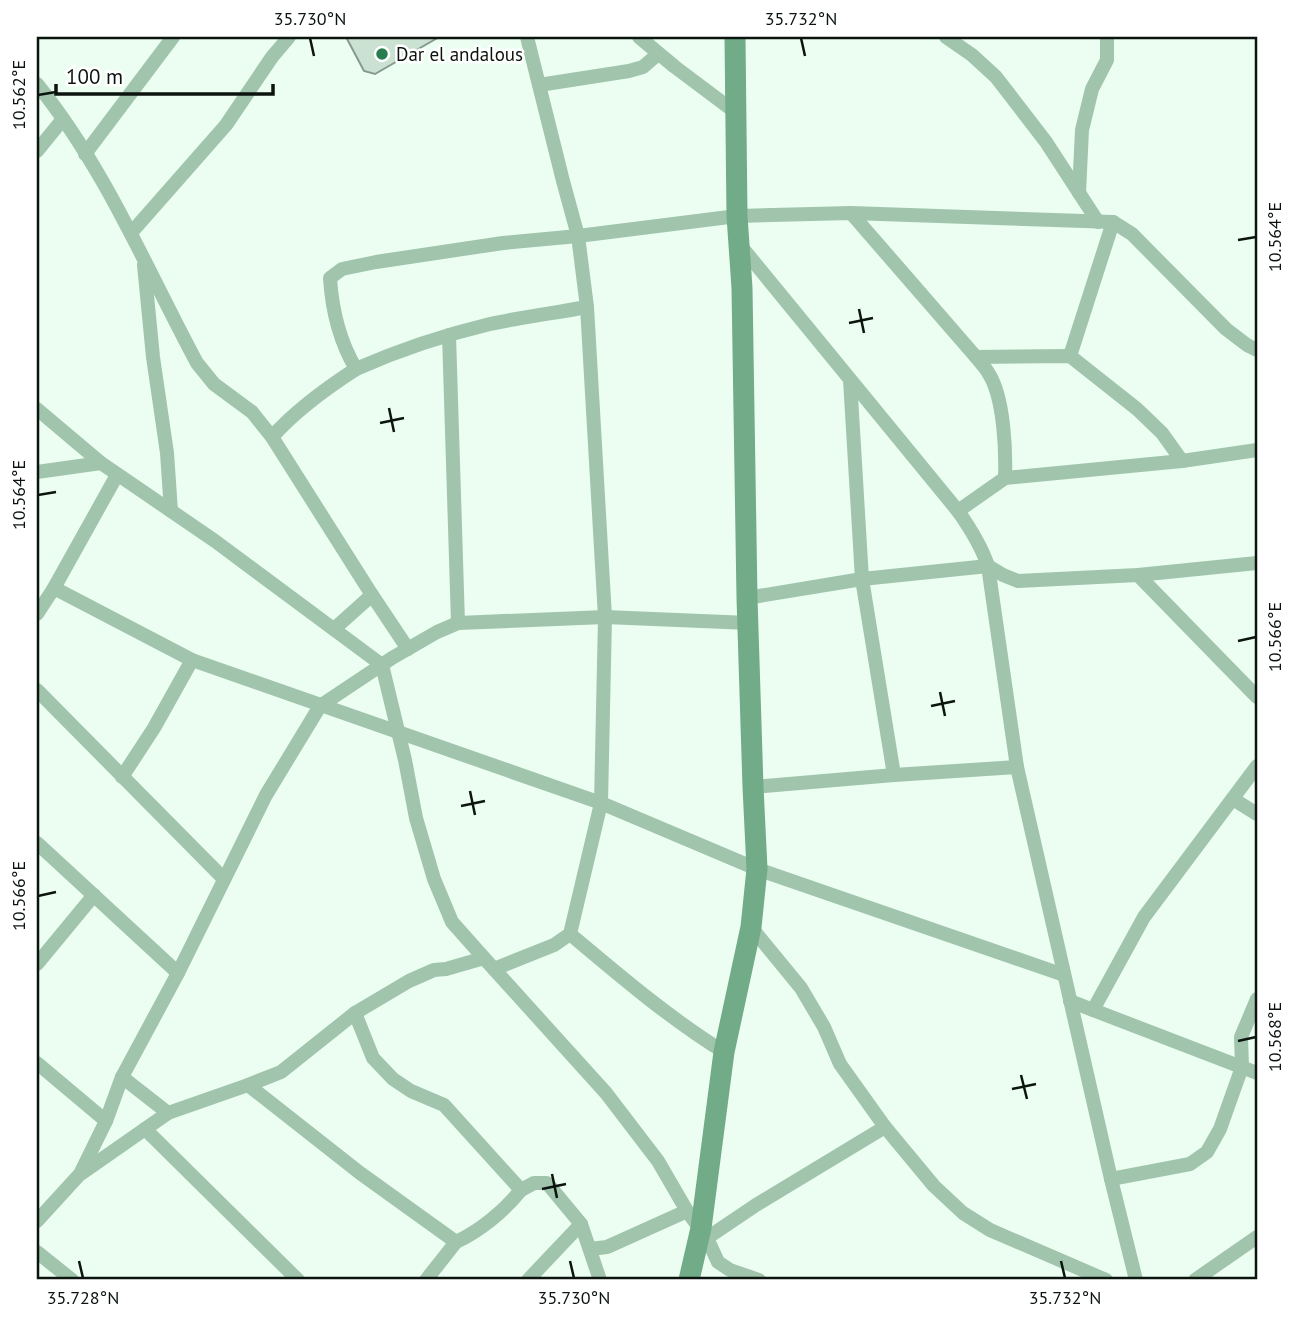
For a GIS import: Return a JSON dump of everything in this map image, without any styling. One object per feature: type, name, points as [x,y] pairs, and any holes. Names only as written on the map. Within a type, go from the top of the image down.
[{"type":"street","points":[[85,154],[173,37]]},
{"type":"street","points":[[131,233],[226,124],[289,37]]},
{"type":"street","points":[[37,1221],[80,1174],[168,1113],[281,1072],[355,1013],[409,981],[434,970],[489,964],[554,945],[570,934],[601,803],[605,617],[587,307],[578,236],[527,37]]},
{"type":"street","points":[[639,37],[735,112]]},
{"type":"street","points":[[689,1280],[704,1233],[724,1052],[751,927],[757,869],[747,598],[735,37]]},
{"type":"street","points":[[946,37],[972,55],[996,77],[1046,142],[1098,222]]},
{"type":"street","points":[[1079,193],[1082,130],[1092,89],[1107,60],[1107,37]]},
{"type":"street","points":[[539,85],[629,71],[643,67],[658,54]]},
{"type":"street","points":[[37,84],[110,192],[197,363],[214,384],[252,412],[272,437],[408,649]]},
{"type":"street","points":[[37,151],[63,119]]},
{"type":"street","points":[[356,369],[347,353],[333,307],[330,278],[342,269],[503,243],[737,216],[851,213],[1113,222],[1132,234],[1226,329],[1257,350]]},
{"type":"street","points":[[851,213],[976,356],[990,376],[999,402],[1006,447],[1005,478]]},
{"type":"street","points":[[1070,356],[1113,222]]},
{"type":"street","points":[[739,244],[958,511],[983,552],[988,566],[1017,767],[1136,1280]]},
{"type":"street","points":[[143,256],[153,356],[167,453],[171,511]]},
{"type":"street","points":[[272,437],[295,412],[356,369],[449,335],[491,324],[587,307]]},
{"type":"street","points":[[449,335],[458,623]]},
{"type":"street","points":[[976,356],[1070,356],[1137,409],[1162,433],[1182,461]]},
{"type":"street","points":[[850,380],[862,579],[894,775]]},
{"type":"street","points":[[37,409],[117,475],[215,541],[382,665],[405,760],[415,818],[434,879],[452,922],[606,1093],[658,1161],[687,1211],[704,1233],[718,1262],[730,1270],[759,1280]]},
{"type":"street","points":[[958,511],[1005,478],[1182,461],[1257,450]]},
{"type":"street","points":[[37,472],[101,463]]},
{"type":"street","points":[[37,614],[117,475]]},
{"type":"street","points":[[747,598],[862,579],[988,566],[1018,581],[1138,575],[1257,562]]},
{"type":"street","points":[[1138,575],[1257,697]]},
{"type":"street","points":[[54,588],[192,660],[601,803],[757,869],[1064,975]]},
{"type":"street","points":[[334,629],[372,595]]},
{"type":"street","points":[[80,1174],[106,1121],[122,1077],[178,973],[266,795],[320,706],[408,649],[458,623],[605,617],[749,623]]},
{"type":"street","points":[[122,776],[192,660]]},
{"type":"street","points":[[37,690],[224,879]]},
{"type":"street","points":[[1093,1010],[1144,917],[1257,766]]},
{"type":"street","points":[[753,787],[1017,767]]},
{"type":"street","points":[[1233,799],[1257,814]]},
{"type":"street","points":[[37,843],[178,973]]},
{"type":"street","points":[[37,964],[93,895]]},
{"type":"street","points":[[751,927],[801,988],[824,1027],[840,1064],[885,1127],[934,1186],[963,1213],[990,1230],[1106,1280]]},
{"type":"street","points":[[570,934],[672,1017],[724,1052]]},
{"type":"street","points":[[1111,1179],[1190,1164],[1207,1152],[1220,1129],[1242,1067],[1241,1037],[1257,999]]},
{"type":"street","points":[[1070,1001],[1257,1073]]},
{"type":"street","points":[[355,1013],[373,1058],[393,1079],[411,1091],[444,1105],[521,1191]]},
{"type":"street","points":[[37,1063],[106,1121]]},
{"type":"street","points":[[122,1077],[168,1113]]},
{"type":"street","points":[[248,1085],[360,1173],[456,1242]]},
{"type":"street","points":[[704,1233],[756,1205],[885,1127]]},
{"type":"street","points":[[145,1129],[298,1280]]},
{"type":"street","points":[[426,1280],[456,1242],[467,1237],[534,1183],[547,1183],[581,1223],[600,1280]]},
{"type":"street","points":[[590,1249],[607,1247],[687,1211]]},
{"type":"street","points":[[528,1280],[581,1223]]},
{"type":"street","points":[[1195,1280],[1257,1237]]},
{"type":"street","points":[[37,1251],[72,1280]]},
{"type":"building","name":"Dar el andalous","points":[[346,37],[439,37],[375,74],[364,71]]},
{"type":"place","name":"Dar el andalous","points":[[382,54]]}]
